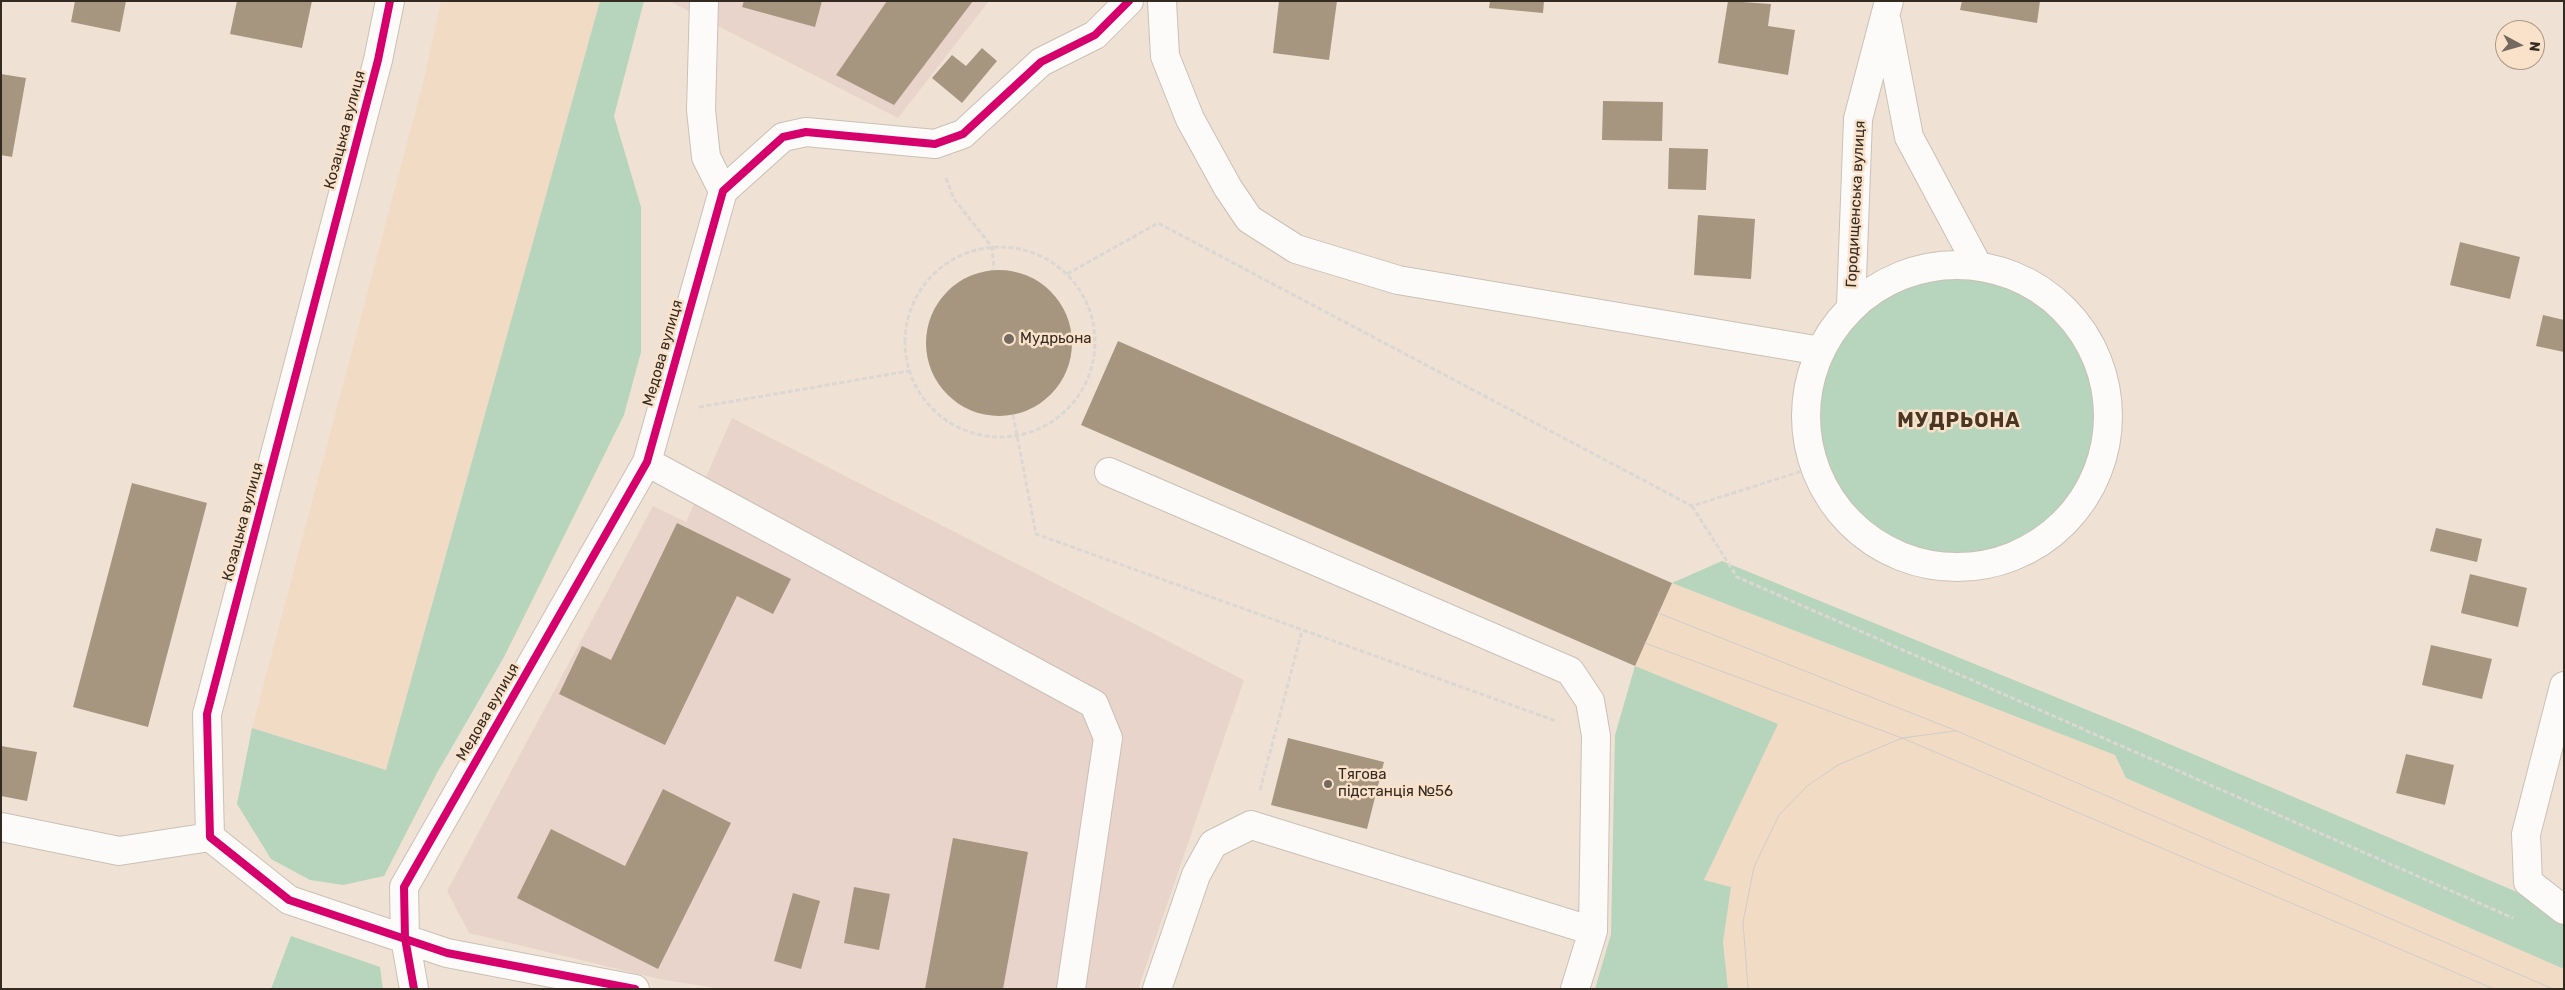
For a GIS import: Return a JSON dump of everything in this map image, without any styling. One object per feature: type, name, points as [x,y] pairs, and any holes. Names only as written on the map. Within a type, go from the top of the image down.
[{"type":"street","name":"Козацька вулиця","points":[[210,837],[207,714],[378,60],[390,1]]},
{"type":"street","points":[[704,1],[702,120],[706,158],[723,191],[783,137],[806,132],[935,144],[963,134],[1041,62],[1095,35],[1129,1]]},
{"type":"street","points":[[1162,1],[1165,56],[1190,120],[1228,188],[1249,219],[1296,249],[1398,280],[1821,351]]},
{"type":"street","name":"Городищенська вулиця","points":[[1851,306],[1858,119],[1887,8]]},
{"type":"street","name":"Городищенська вулиця","points":[[1887,8],[1909,137],[1978,266]]},
{"type":"street","name":"Медова вулиця","points":[[414,989],[405,938],[404,887],[646,462],[723,191]]},
{"type":"street","name":"Городищенська вулиця","points":[[1955,265],[1978,266],[2016,277],[2051,298],[2077,325],[2099,365],[2108,410],[2107,432],[2094,477],[2085,495],[2054,532],[2038,544],[1996,562],[1962,567],[1919,563],[1888,551],[1856,528],[1833,502],[1814,467],[1809,445],[1806,412],[1808,390],[1821,351],[1851,306],[1876,288],[1901,276],[1923,269],[1955,265]]},
{"type":"street","points":[[646,462],[1094,704],[1108,738],[1071,989]]},
{"type":"street","points":[[1109,472],[1570,672],[1590,701],[1596,736],[1593,931],[1575,989]]},
{"type":"street","points":[[2564,686],[2526,834],[2528,882],[2564,910]]},
{"type":"street","points":[[1157,989],[1196,875],[1213,844],[1251,825],[1593,931]]},
{"type":"street","points":[[1,827],[119,851],[210,837],[289,900],[447,953],[635,989]]},
{"type":"path","points":[[944,170],[954,199],[992,246],[994,270]]},
{"type":"path","points":[[1067,274],[1158,224],[1692,506],[1736,577],[2522,922]]},
{"type":"path","points":[[992,246],[1013,247],[1033,252],[1052,261],[1067,274],[1084,295],[1093,319],[1096,345],[1092,370],[1081,394],[1064,413],[1043,428],[1017,437],[991,438],[964,431],[940,417],[921,396],[909,371],[904,347],[906,322],[914,299],[928,279],[946,263],[969,252],[992,246]]},
{"type":"path","points":[[723,402],[909,371]]},
{"type":"path","points":[[1013,415],[1036,534],[1596,736]]},
{"type":"path","points":[[1692,506],[1814,467]]},
{"type":"path","points":[[1251,825],[1302,631]]},
{"type":"shaded area","points":[[441,1],[600,1],[386,770],[252,728],[425,75]]},
{"type":"shaded area","points":[[669,1],[989,1],[898,118]]},
{"type":"shaded area","points":[[732,418],[1244,680],[1138,989],[721,989],[659,979],[469,933],[447,891],[653,506],[686,522]]},
{"type":"shaded area","points":[[1672,583],[2115,755],[2126,778],[2564,969],[2564,989],[1728,989],[1723,942],[1731,887],[1704,880],[1777,724],[1635,666]]},
{"type":"green space","points":[[600,1],[644,1],[614,116],[641,207],[641,352],[624,415],[504,657],[437,773],[384,876],[343,885],[310,880],[271,859],[237,804],[252,728],[386,770]]},
{"type":"green space","points":[[1958,270],[1986,273],[2014,281],[2039,295],[2061,313],[2079,335],[2093,360],[2101,388],[2104,416],[2101,444],[2093,472],[2079,497],[2061,519],[2039,537],[2014,551],[1986,559],[1958,562],[1930,559],[1902,551],[1877,537],[1855,519],[1837,497],[1823,472],[1815,444],[1812,416],[1815,388],[1823,360],[1837,335],[1855,313],[1877,295],[1902,281],[1930,273]]},
{"type":"green space","points":[[1722,561],[2134,729],[2564,912],[2564,969],[2126,778],[2115,755],[1672,583]]},
{"type":"green space","points":[[1635,666],[1778,724],[1704,880],[1731,887],[1723,942],[1728,989],[1595,989],[1611,934],[1615,735]]},
{"type":"green space","points":[[291,936],[380,967],[383,989],[271,989]]},
{"type":"building","points":[[75,1],[126,1],[120,32],[71,22]]},
{"type":"building","points":[[237,1],[312,1],[302,48],[230,34]]},
{"type":"building","points":[[744,1],[822,1],[815,27],[742,7]]},
{"type":"building","points":[[887,1],[973,1],[894,105],[836,75]]},
{"type":"building","points":[[1279,1],[1337,1],[1329,60],[1273,53]]},
{"type":"building","points":[[1490,1],[1544,1],[1543,13],[1489,8]]},
{"type":"building","points":[[1728,1],[1771,4],[1768,26],[1795,30],[1788,75],[1718,63]]},
{"type":"building","points":[[1962,1],[2040,1],[2037,23],[1960,10]]},
{"type":"building","points":[[982,48],[997,61],[962,103],[932,78],[952,55],[966,66]]},
{"type":"building","points":[[1,74],[26,78],[12,157],[1,155]]},
{"type":"building","points":[[1603,101],[1663,102],[1662,141],[1602,140]]},
{"type":"building","points":[[1669,148],[1708,149],[1706,190],[1668,189]]},
{"type":"building","points":[[1698,215],[1755,219],[1751,279],[1694,275]]},
{"type":"building","points":[[2460,242],[2520,257],[2510,299],[2450,285]]},
{"type":"building","points":[[999,270],[1013,271],[1027,276],[1040,282],[1051,291],[1060,302],[1066,315],[1071,329],[1071,357],[1066,371],[1060,384],[1051,395],[1040,404],[1027,410],[1013,415],[999,416],[985,415],[971,410],[958,404],[947,395],[938,384],[932,371],[927,357],[926,343],[927,329],[932,315],[938,302],[947,291],[958,282],[971,276],[985,271]]},
{"type":"building","points":[[2543,315],[2564,320],[2564,352],[2536,346]]},
{"type":"building","points":[[1118,341],[1672,583],[1635,666],[1081,425]]},
{"type":"building","points":[[132,483],[207,503],[148,727],[73,707]]},
{"type":"building","points":[[677,523],[791,579],[773,614],[737,596],[665,745],[559,694],[582,646],[611,660]]},
{"type":"building","points":[[2436,528],[2482,539],[2477,562],[2430,551]]},
{"type":"building","points":[[2470,574],[2527,588],[2518,627],[2461,613]]},
{"type":"building","points":[[2431,645],[2492,659],[2482,699],[2422,685]]},
{"type":"building","name":"Тягова підстанція №56","points":[[1288,738],[1384,762],[1367,829],[1271,805]]},
{"type":"building","points":[[1,746],[37,752],[27,801],[1,796]]},
{"type":"building","points":[[2406,754],[2454,765],[2445,805],[2396,793]]},
{"type":"building","points":[[663,789],[731,823],[658,969],[517,898],[551,829],[625,866]]},
{"type":"building","points":[[953,838],[1028,852],[1003,989],[925,989]]},
{"type":"building","points":[[854,887],[890,894],[879,950],[844,943]]},
{"type":"building","points":[[793,893],[820,901],[801,969],[774,961]]},
{"type":"tram line","points":[[1658,613],[1957,731],[2553,989]]},
{"type":"tram line","points":[[1645,643],[1902,738],[2494,989]]},
{"type":"tram line","points":[[1748,989],[1743,922],[1754,867],[1779,815],[1807,786],[1838,765],[1902,738],[1955,731]]},
{"type":"cycle path","points":[[390,1],[378,60],[207,714],[210,837],[289,900],[447,953],[635,989]]},
{"type":"cycle path","points":[[414,989],[405,938],[404,887],[647,462],[723,191],[783,137],[806,132],[935,144],[963,134],[1041,62],[1095,35],[1129,1]]},
{"type":"place","name":"Мудрьона","points":[[1009,339]]},
{"type":"place","name":"Тягова підстанція №56","points":[[1328,784]]},
{"type":"district","name":"МУДРЬОНА","points":[[1959,421]]}]
